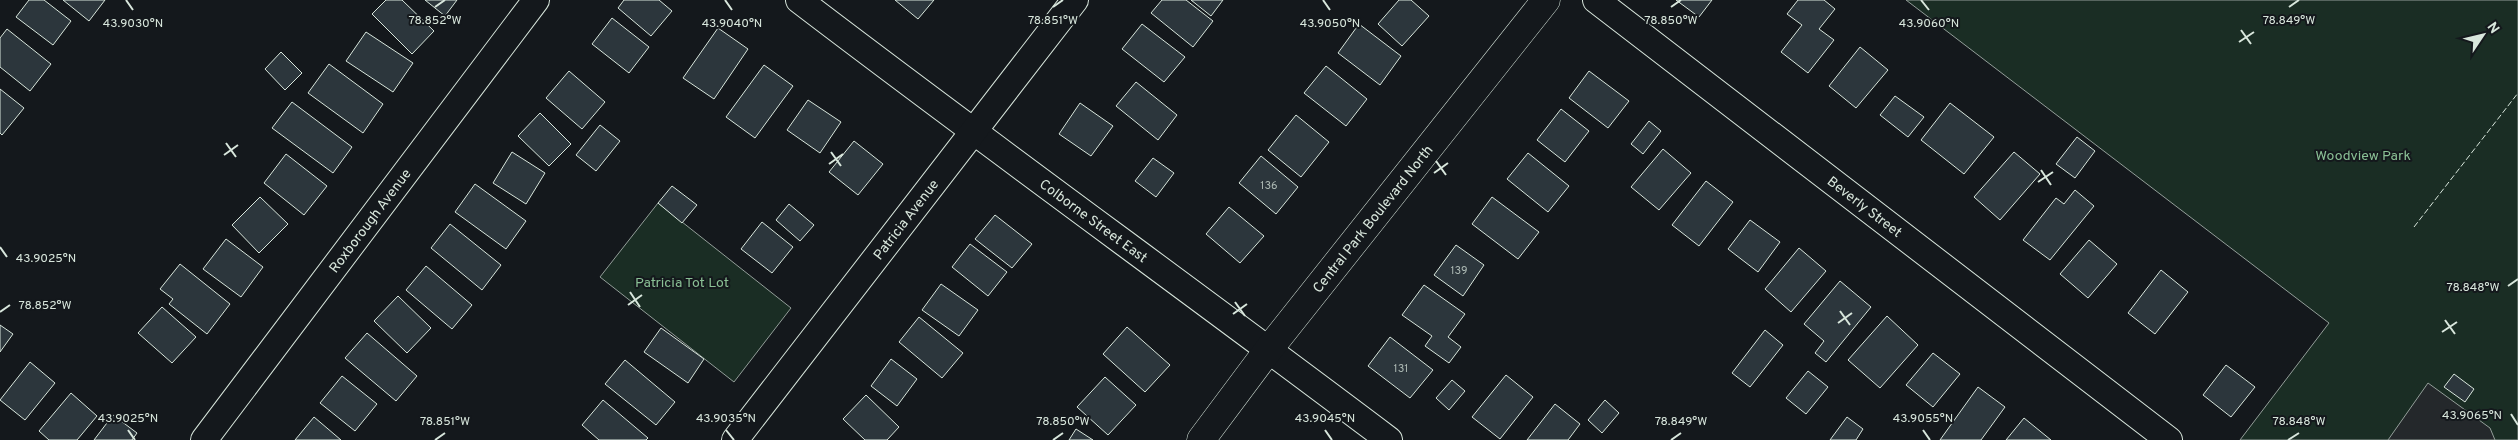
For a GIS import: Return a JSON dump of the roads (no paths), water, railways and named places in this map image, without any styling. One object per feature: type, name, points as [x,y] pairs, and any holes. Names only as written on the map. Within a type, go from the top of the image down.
[{"type":"street","name":"Roxborough Avenue","points":[[204,440],[536,0]]},
{"type":"street","name":"Colborne Street East","points":[[799,0],[973,133],[1389,440]]},
{"type":"street","name":"Patricia Avenue","points":[[735,440],[1075,0]]},
{"type":"street","name":"Central Park Boulevard North","points":[[1201,440],[1269,350],[1546,0]]},
{"type":"street","name":"Beverly Street","points":[[1596,0],[2169,440]]},
{"type":"park label","name":"Woodview Park","points":[[2363,155]]},
{"type":"park label","name":"Patricia Tot Lot","points":[[682,282]]}]
